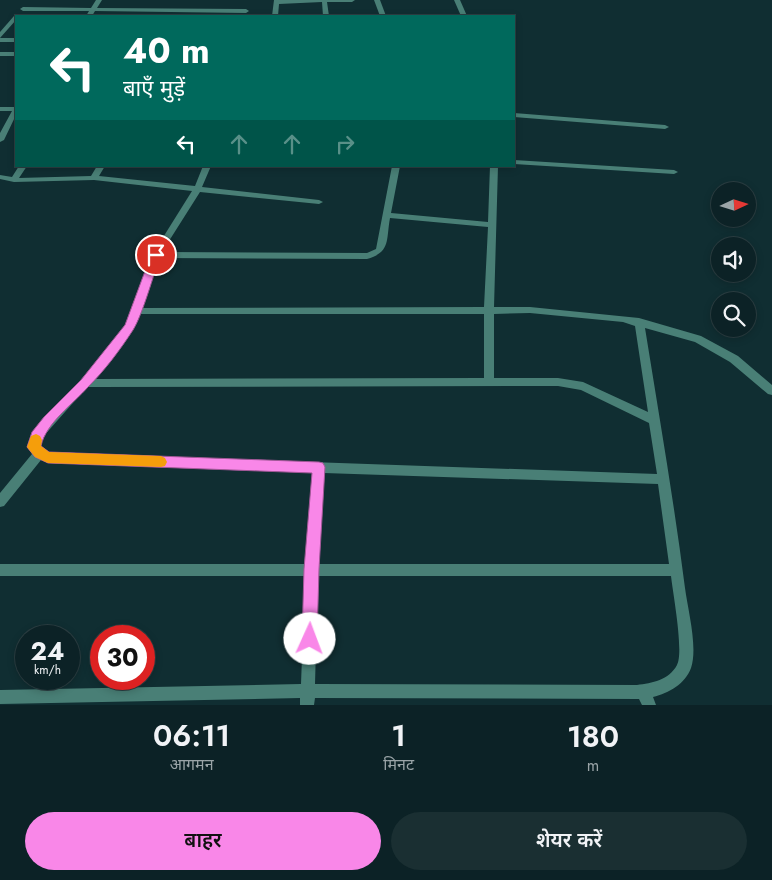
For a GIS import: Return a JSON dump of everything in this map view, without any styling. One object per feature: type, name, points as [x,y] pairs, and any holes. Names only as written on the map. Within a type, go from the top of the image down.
[{"type":"street","points":[[17,15],[29,0]]},
{"type":"street","points":[[91,15],[99,0]]},
{"type":"street","points":[[324,0],[326,15]]},
{"type":"street","points":[[275,15],[276,1],[352,0]]},
{"type":"street","points":[[377,0],[383,15]]},
{"type":"street","points":[[457,0],[464,15]]},
{"type":"street","points":[[23,9],[246,11]]},
{"type":"street","points":[[15,17],[0,37],[15,40]]},
{"type":"street","points":[[0,54],[15,54]]},
{"type":"street","points":[[0,109],[15,109]]},
{"type":"street","points":[[0,140],[15,111]]},
{"type":"street","points":[[515,115],[665,126]]},
{"type":"street","points":[[515,162],[674,172]]},
{"type":"street","points":[[14,180],[22,167]]},
{"type":"street","points":[[94,178],[100,167]]},
{"type":"street","points":[[207,167],[198,188],[156,255],[130,326],[107,358],[48,421],[37,436],[34,447],[39,454],[48,458],[663,479]]},
{"type":"street","points":[[156,255],[366,256],[374,254],[380,250],[396,167]]},
{"type":"street","points":[[489,382],[489,310],[494,167]]},
{"type":"street","points":[[0,176],[14,180],[94,178],[320,202]]},
{"type":"street","points":[[386,215],[492,225]]},
{"type":"street","points":[[136,311],[530,310],[623,319],[698,339],[734,359],[772,391]]},
{"type":"street","points":[[0,697],[647,699],[675,681],[685,665],[685,637],[639,322]]},
{"type":"street","points":[[85,383],[558,382],[583,386],[654,420]]},
{"type":"street","points":[[0,502],[39,454]]},
{"type":"street","points":[[308,698],[312,569],[319,467]]},
{"type":"street","points":[[0,570],[676,570]]},
{"type":"slow traffic","points":[[36,440],[34,447],[39,454],[48,458],[161,462]]},
{"type":"route","points":[[156,255],[130,326],[107,358],[48,421],[37,436],[34,447],[39,454],[48,458],[319,467],[312,569],[310,639]]}]
